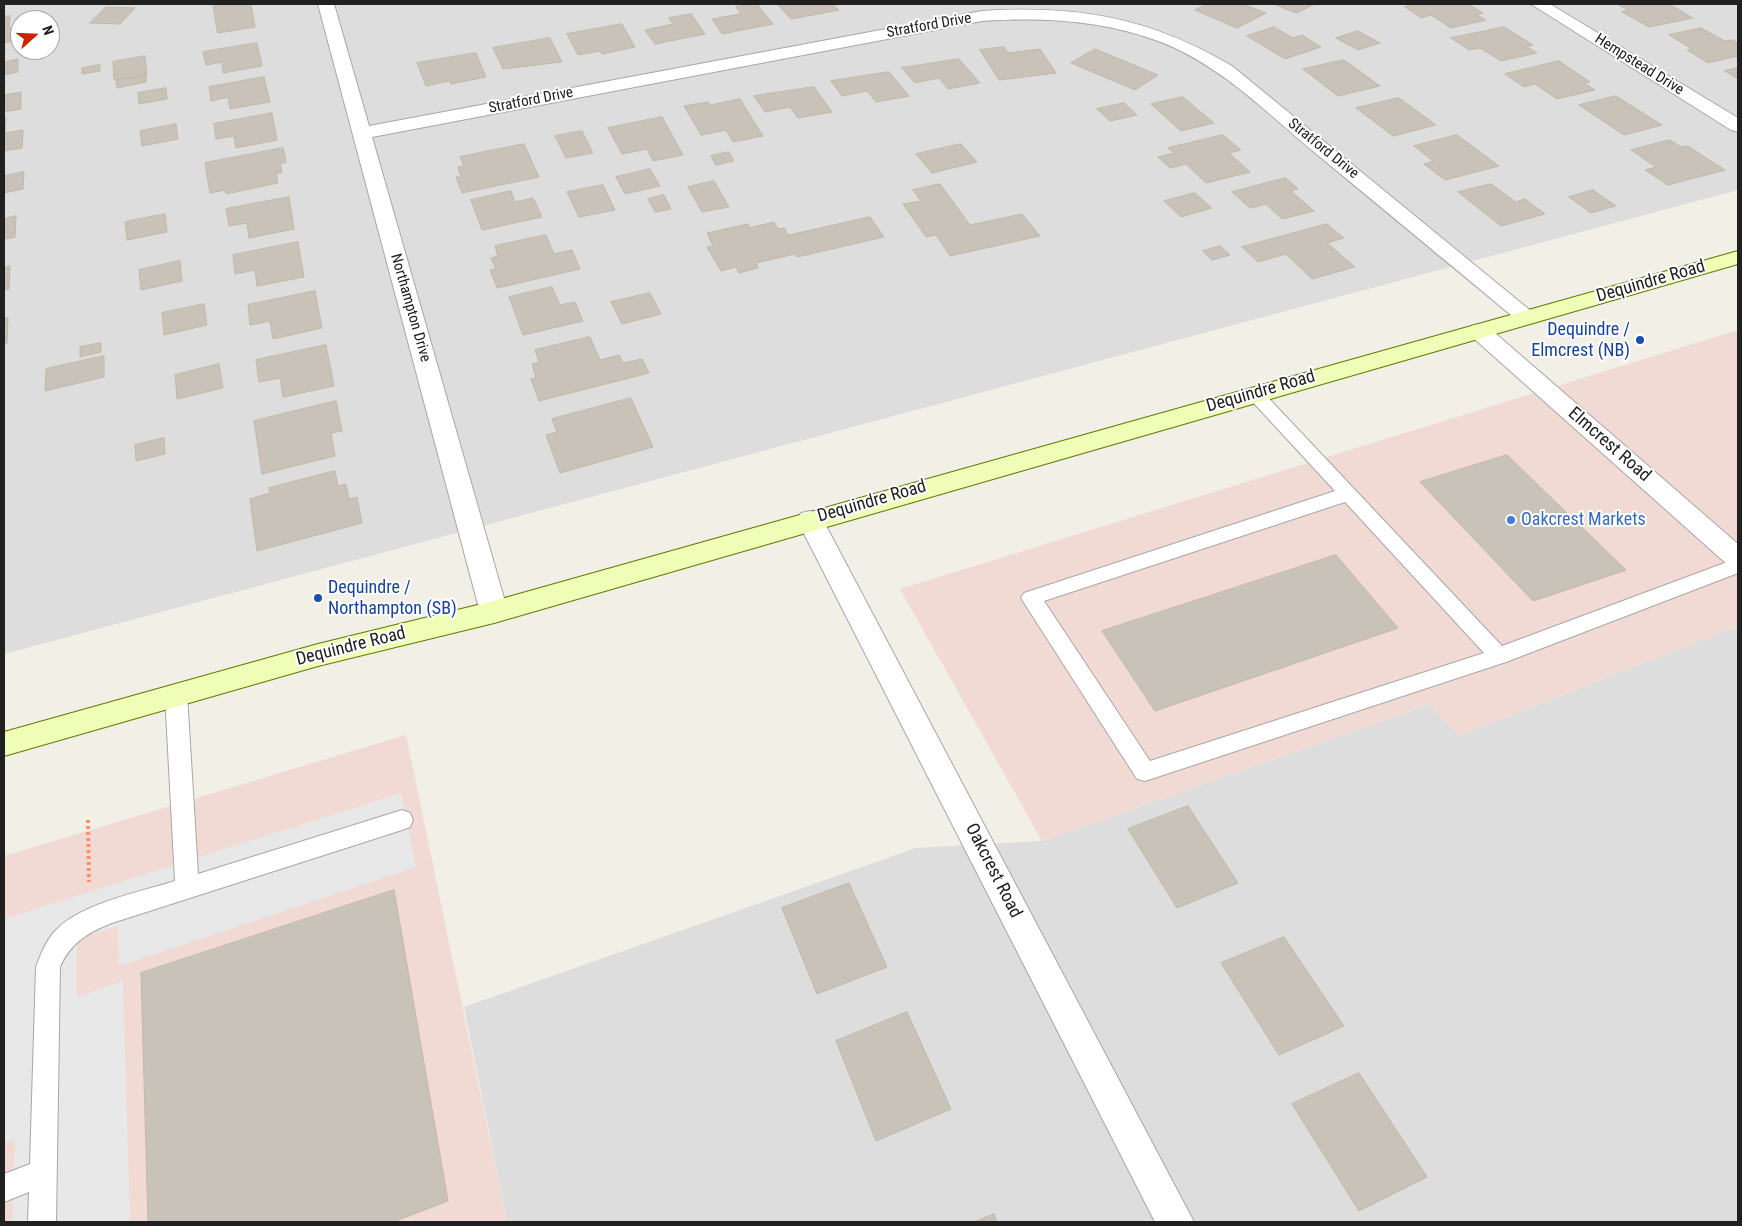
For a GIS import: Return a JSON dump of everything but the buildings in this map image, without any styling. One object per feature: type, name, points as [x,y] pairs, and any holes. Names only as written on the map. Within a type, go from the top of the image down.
[{"type":"main road","name":"Dequindre Road","points":[[4,744],[318,655],[494,612],[810,520],[1479,332],[1526,316],[1738,257]]},
{"type":"street","name":"Northampton Drive","points":[[326,4],[494,612]]},
{"type":"street","name":"Hempstead Drive","points":[[1539,4],[1738,126]]},
{"type":"street","name":"Stratford Drive","points":[[361,133],[982,16],[1029,13],[1090,17],[1127,24],[1165,37],[1196,51],[1226,70],[1526,316]]},
{"type":"street","name":"Elmcrest Road","points":[[1479,332],[1738,559]]},
{"type":"street","name":"Oakcrest Road","points":[[810,520],[1175,1222]]},
{"type":"lane","points":[[1255,394],[1499,656]]},
{"type":"lane","points":[[1348,494],[1032,598],[1145,772],[1499,656],[1738,565]]},
{"type":"lane","points":[[176,694],[187,888]]},
{"type":"lane","points":[[42,1222],[48,967],[53,950],[66,934],[86,922],[402,820]]},
{"type":"lane","points":[[4,1188],[43,1173]]},
{"type":"path","points":[[88,820],[89,890]]},
{"type":"shaded area","points":[[4,4],[1738,4],[1738,190],[4,654]]},
{"type":"shaded area","points":[[1738,330],[1738,626],[1458,736],[1430,704],[1042,841],[900,589]]},
{"type":"shaded area","points":[[1738,626],[1738,1222],[507,1222],[464,1007],[916,848],[1042,841],[1430,704],[1458,736]]},
{"type":"shaded area","points":[[406,735],[507,1222],[4,1222],[4,856]]},
{"type":"shaded area","points":[[401,793],[416,867],[119,966],[118,926],[77,939],[77,997],[123,981],[130,1222],[12,1222],[15,1140],[4,1143],[4,919]]},
{"type":"place","name":"Dequindre / Elmcrest (NB)","points":[[1640,340]]},
{"type":"place","name":"Oakcrest Markets","points":[[1511,520]]},
{"type":"place","name":"Dequindre / Northampton (SB)","points":[[318,598]]}]
